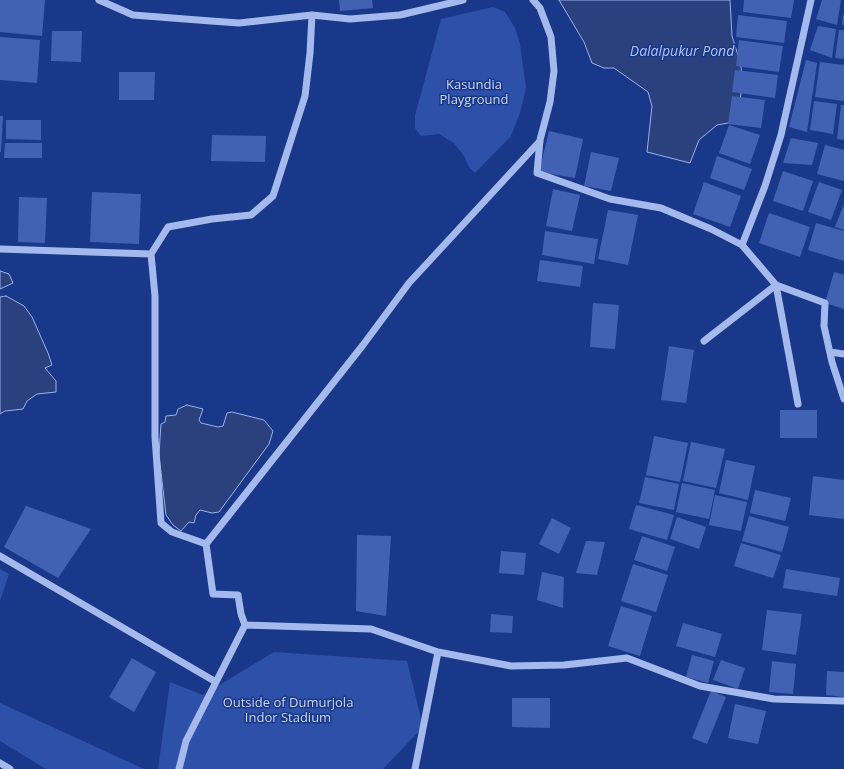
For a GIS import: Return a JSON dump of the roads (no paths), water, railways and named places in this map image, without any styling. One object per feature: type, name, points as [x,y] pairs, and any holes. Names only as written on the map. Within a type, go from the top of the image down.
[{"type":"street","points":[[99,0],[133,15],[239,23],[312,15],[350,18],[400,15],[463,0]]},
{"type":"street","points":[[533,0],[540,8],[551,37],[554,71],[550,102],[540,140],[537,173],[610,199],[661,208],[711,229],[742,245],[776,285],[824,303],[824,326],[844,398]]},
{"type":"street","points":[[742,245],[765,186],[780,135],[811,0]]},
{"type":"street","points":[[206,544],[172,532],[161,523],[155,437],[155,296],[150,254],[168,227],[212,219],[251,215],[273,196],[305,96],[310,54],[312,15]]},
{"type":"street","points":[[179,769],[186,742],[244,625],[240,614],[238,595],[213,594],[206,544],[363,345],[409,283],[540,140]]},
{"type":"street","points":[[0,249],[150,254]]},
{"type":"street","points":[[704,341],[776,285]]},
{"type":"street","points":[[776,285],[798,404]]},
{"type":"street","points":[[830,352],[844,354]]},
{"type":"street","points":[[0,556],[216,682]]},
{"type":"street","points":[[244,625],[371,629],[438,652],[511,666],[564,664],[627,658],[700,686],[774,699],[844,701]]},
{"type":"street","points":[[415,769],[438,652]]},
{"type":"street","points":[[0,763],[10,769]]},
{"type":"water","name":"Dalalpukur Pond","points":[[559,0],[730,0],[732,36],[741,65],[742,86],[738,114],[734,122],[717,125],[699,140],[690,163],[647,152],[652,106],[648,92],[614,68],[604,68],[592,63],[584,42]]},
{"type":"water","points":[[0,271],[9,274],[13,283],[0,289]]},
{"type":"water","points":[[6,296],[24,306],[32,317],[52,365],[45,368],[56,381],[56,392],[37,394],[27,401],[23,409],[5,411],[0,414],[0,297]]},
{"type":"water","points":[[187,405],[203,409],[199,420],[201,423],[218,427],[223,426],[227,413],[232,412],[264,420],[273,431],[269,444],[219,512],[212,513],[200,510],[196,515],[194,523],[189,522],[181,531],[173,525],[166,515],[159,455],[161,424],[165,422],[166,416],[176,415],[178,409]]},
{"type":"park label","name":"Kasundia Playground","points":[[474,92]]},
{"type":"park label","name":"Outside of Dumurjola Indor Stadium","points":[[288,710]]}]
